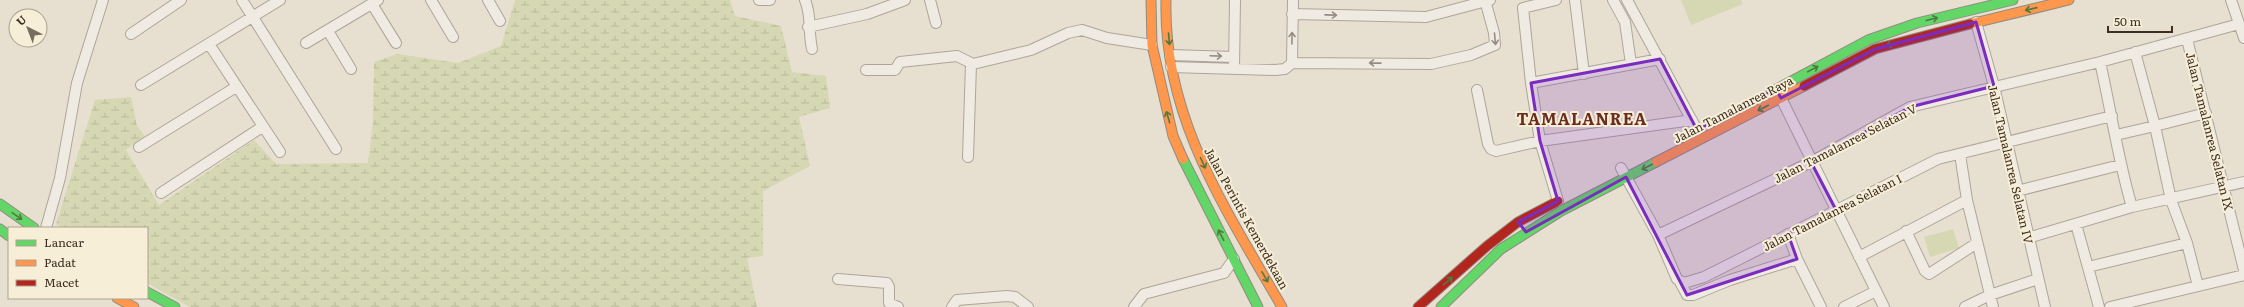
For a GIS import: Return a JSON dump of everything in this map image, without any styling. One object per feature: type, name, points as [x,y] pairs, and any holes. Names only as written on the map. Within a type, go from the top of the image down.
[{"type":"main road","points":[[1151,0],[1152,45],[1173,136],[1191,178],[1258,307]]},
{"type":"main road","name":"Jalan Perintis Kemerdekaan","points":[[1166,0],[1170,55],[1177,102],[1213,186],[1282,307]]},
{"type":"main road","name":"Jalan Tamalanrea Raya","points":[[1763,96],[1868,40],[1974,5],[2013,0]]},
{"type":"main road","name":"Jalan Tamalanrea Raya","points":[[1442,307],[1496,253],[1526,232],[1626,177],[1875,49],[1976,22],[2069,0]]},
{"type":"main road","name":"Jalan Tamalanrea Raya","points":[[1694,132],[1710,123]]},
{"type":"main road","points":[[1418,307],[1487,246],[1518,222],[1562,199]]},
{"type":"main road","points":[[0,204],[33,227]]},
{"type":"main road","points":[[1518,222],[1526,232]]},
{"type":"main road","points":[[0,229],[8,235]]},
{"type":"main road","points":[[148,293],[175,307]]},
{"type":"main road","points":[[119,299],[134,307]]},
{"type":"street","points":[[46,227],[60,178],[77,83],[104,0]]},
{"type":"street","points":[[131,34],[181,0]]},
{"type":"street","points":[[242,0],[336,150]]},
{"type":"street","points":[[141,85],[280,0]]},
{"type":"street","points":[[430,0],[453,37]]},
{"type":"street","points":[[488,0],[500,21]]},
{"type":"street","points":[[759,0],[770,0]]},
{"type":"street","points":[[805,0],[810,17],[808,27],[812,49]]},
{"type":"street","points":[[808,27],[867,14],[905,0]]},
{"type":"street","points":[[930,0],[936,23]]},
{"type":"street","points":[[1234,69],[1235,0]]},
{"type":"street","points":[[1292,63],[1293,0]]},
{"type":"street","points":[[1172,67],[1275,70],[1285,69],[1292,63],[1431,64],[1489,49],[1495,45],[1496,42],[1487,0],[1426,17],[1292,14]]},
{"type":"street","points":[[1556,0],[1523,8],[1531,83],[1540,141],[1562,199]]},
{"type":"street","points":[[1575,0],[1584,74]]},
{"type":"street","points":[[1613,0],[1625,22],[1631,64]]},
{"type":"street","points":[[1627,0],[1692,120],[1694,132]]},
{"type":"street","points":[[2231,0],[2244,38]]},
{"type":"street","points":[[306,43],[375,2],[396,43]]},
{"type":"street","name":"Jalan Tamalanrea Selatan IV","points":[[1976,22],[1994,86],[2045,307]]},
{"type":"street","name":"Jalan Tamalanrea Selatan V","points":[[1658,235],[1812,162],[1910,107],[2100,62],[2239,24]]},
{"type":"street","points":[[866,70],[895,70],[900,62],[957,56],[971,64],[1019,54],[1068,33],[1082,30],[1107,38],[1152,45]]},
{"type":"street","points":[[328,31],[351,69]]},
{"type":"street","name":"Jalan Tamalanrea Selatan IX","points":[[2187,39],[2225,187],[2244,270]]},
{"type":"street","points":[[209,44],[262,127],[280,152]]},
{"type":"street","points":[[2135,52],[2155,126],[2171,200],[2187,243],[2198,286]]},
{"type":"street","points":[[1170,55],[1234,57]]},
{"type":"street","points":[[1531,83],[1660,59]]},
{"type":"street","points":[[2100,62],[2116,135],[2120,165],[2132,207]]},
{"type":"street","points":[[968,157],[971,64]]},
{"type":"street","points":[[139,147],[236,87]]},
{"type":"street","points":[[1776,89],[1884,307]]},
{"type":"street","points":[[1476,90],[1488,144],[1492,150],[1496,151],[1540,141],[1692,120]]},
{"type":"street","points":[[2116,135],[2206,113]]},
{"type":"street","name":"Jalan Tamalanrea Selatan I","points":[[1680,282],[1684,283],[1698,280],[1930,162],[2006,141],[2112,116]]},
{"type":"street","points":[[161,193],[262,127]]},
{"type":"street","points":[[1960,154],[1967,200],[1993,307]]},
{"type":"street","points":[[2017,191],[2120,165]]},
{"type":"street","points":[[1621,168],[1658,235],[1687,295],[1693,295],[1730,280],[1797,259]]},
{"type":"street","points":[[2028,238],[2132,207],[2171,200],[2244,182]]},
{"type":"street","points":[[1859,257],[1967,200]]},
{"type":"street","points":[[2076,224],[2099,307]]},
{"type":"street","points":[[1906,231],[1925,271],[1929,274],[1977,243]]},
{"type":"street","points":[[1788,234],[1797,259],[1821,307]]},
{"type":"street","points":[[2088,267],[2187,243]]},
{"type":"street","points":[[1134,307],[1144,294],[1224,273],[1234,259]]},
{"type":"street","points":[[2110,307],[2244,275]]},
{"type":"street","points":[[838,279],[887,283],[889,287],[888,303],[898,307]]},
{"type":"street","points":[[1965,307],[1990,295],[2038,279]]},
{"type":"street","points":[[1844,307],[1876,291]]},
{"type":"street","points":[[952,307],[957,300],[1007,296],[1015,297],[1028,307]]},
{"type":"highlighted area","points":[[1976,22],[1994,86],[1910,107],[1811,162],[1836,210],[1788,234],[1797,259],[1687,295],[1626,177],[1526,232],[1518,222],[1558,201],[1540,141],[1531,83],[1660,59],[1697,130],[1776,89],[1781,98],[1875,49]]},
{"type":"green space","points":[[515,0],[730,0],[735,16],[781,26],[792,72],[826,76],[830,108],[799,117],[810,166],[763,191],[763,256],[747,258],[757,307],[190,307],[148,284],[148,227],[60,227],[56,224],[95,100],[131,97],[137,126],[145,136],[126,150],[159,205],[254,140],[276,164],[368,163],[373,122],[374,62],[398,54],[458,63],[501,46]]},
{"type":"green space","points":[[1681,0],[1741,0],[1743,4],[1691,25]]},
{"type":"green space","points":[[1953,229],[1959,248],[1930,257],[1924,237]]},
{"type":"traffic: fast","points":[[1771,92],[1868,40],[1917,23],[2013,0]]},
{"type":"traffic: fast","points":[[1183,159],[1258,307]]},
{"type":"traffic: fast","points":[[1441,307],[1501,249],[1561,211],[1656,162]]},
{"type":"traffic: fast","points":[[0,204],[33,227]]},
{"type":"traffic: fast","points":[[0,229],[8,235]]},
{"type":"traffic: fast","points":[[148,293],[175,307]]},
{"type":"traffic: slow","points":[[1151,0],[1152,45],[1173,136],[1183,159]]},
{"type":"traffic: slow","points":[[1166,0],[1168,43],[1175,84],[1187,123],[1202,161],[1220,198],[1282,307]]},
{"type":"traffic: slow","points":[[1970,24],[2069,0]]},
{"type":"traffic: slow","points":[[1656,162],[1804,86]]},
{"type":"traffic: slow","points":[[119,299],[134,307]]},
{"type":"traffic: jam","points":[[1804,86],[1875,49],[1970,24]]},
{"type":"traffic: jam","points":[[1418,307],[1487,246],[1518,222],[1558,201]]},
{"type":"district","name":"TAMALANREA","points":[[1582,118]]}]
